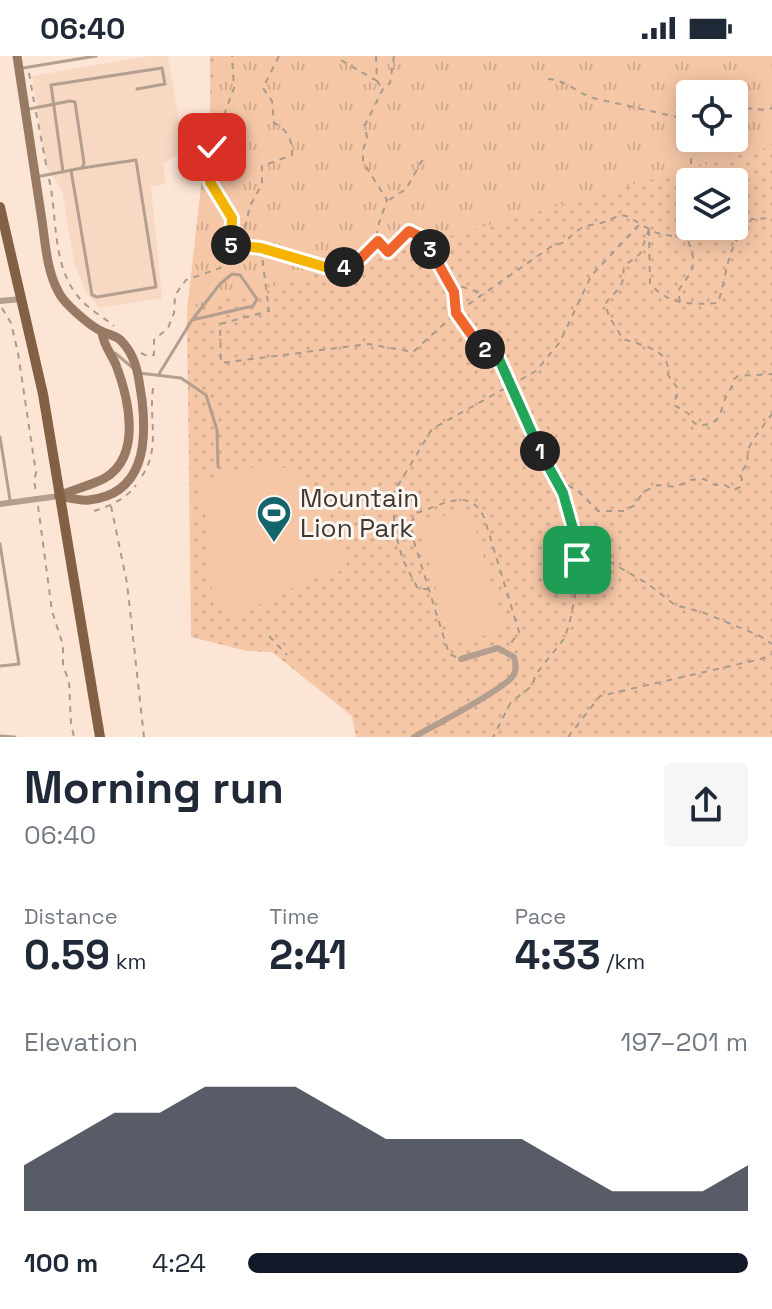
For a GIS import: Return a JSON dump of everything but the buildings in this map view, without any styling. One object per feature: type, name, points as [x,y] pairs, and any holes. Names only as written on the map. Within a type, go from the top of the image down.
[{"type":"main road","points":[[17,56],[24,68],[36,177],[48,258],[57,291],[68,305],[102,332],[116,335],[133,358],[138,373],[145,440],[137,469],[128,481],[103,497],[87,500],[59,496]]},
{"type":"main road","points":[[0,207],[43,394],[100,737]]},
{"type":"main road","points":[[59,496],[102,480],[123,461],[127,448],[128,406],[102,332]]},
{"type":"street","points":[[0,301],[22,299]]},
{"type":"street","points":[[0,504],[59,496]]},
{"type":"street","points":[[414,737],[500,686],[513,675],[516,663],[514,657],[498,648],[461,659]]},
{"type":"lane","points":[[24,68],[96,56]]},
{"type":"lane","points":[[63,172],[51,85],[162,68],[165,84],[137,89]]},
{"type":"lane","points":[[30,109],[75,102],[84,163],[82,168]]},
{"type":"lane","points":[[36,177],[48,174],[82,168],[136,160],[156,287],[97,297],[92,295],[71,170]]},
{"type":"lane","points":[[159,374],[192,320],[220,284],[232,274],[240,275],[257,299],[253,306],[192,320]]},
{"type":"lane","points":[[111,354],[117,353],[138,373],[181,378],[206,395],[217,430],[218,467]]},
{"type":"lane","points":[[0,437],[3,473],[11,503]]},
{"type":"lane","points":[[0,544],[19,664],[0,666]]},
{"type":"lane","points":[[0,736],[15,737]]},
{"type":"path","points":[[138,352],[154,355],[154,340],[168,328],[174,313],[175,295],[186,280],[220,268],[231,246],[232,218],[210,182],[212,147],[234,88],[232,56]]},
{"type":"path","points":[[231,233],[245,228],[250,206],[262,184],[262,166],[292,155],[289,138],[281,126],[274,123],[272,101],[263,88],[279,56]]},
{"type":"path","points":[[376,56],[377,81]]},
{"type":"path","points":[[387,200],[363,162],[363,150],[367,138],[365,125],[383,89],[390,83],[394,56]]},
{"type":"path","points":[[341,60],[377,81],[383,89]]},
{"type":"path","points":[[24,68],[30,109],[48,174],[57,243],[70,285],[82,301],[114,326]]},
{"type":"path","points":[[548,79],[563,81],[580,94],[593,98],[676,117]]},
{"type":"path","points":[[748,108],[772,108]]},
{"type":"path","points":[[427,158],[423,159],[406,189],[387,200],[377,229],[378,241],[388,252],[409,231],[427,244],[455,296],[456,313],[478,344],[499,359],[530,432],[563,493],[577,543],[574,579],[577,587],[564,639],[536,674],[532,686],[511,702],[493,737]]},
{"type":"path","points":[[221,363],[368,344],[413,352],[456,313],[552,246],[570,240],[576,231],[585,227],[597,222],[604,223],[620,214],[657,233],[676,237]]},
{"type":"path","points":[[649,229],[650,284],[659,294],[680,303],[718,303],[726,261],[738,236],[752,219],[772,218]]},
{"type":"path","points":[[429,589],[418,589],[403,560],[394,529],[394,492],[432,429],[536,371],[560,342],[591,276],[640,224]]},
{"type":"path","points":[[649,229],[640,254],[624,266],[623,282],[619,289],[609,295],[605,305],[623,339],[647,346],[666,358],[668,375],[679,390],[674,405],[689,414],[699,426],[713,424],[721,416],[734,379],[738,376],[772,374]]},
{"type":"path","points":[[680,303],[678,291],[689,279],[693,264],[687,240]]},
{"type":"path","points":[[231,246],[261,248],[332,269],[348,266],[378,241]]},
{"type":"path","points":[[449,282],[485,294]]},
{"type":"path","points":[[0,301],[11,323],[18,353],[36,473],[35,485]]},
{"type":"path","points":[[556,480],[577,490],[598,511],[624,511],[635,505],[643,492],[658,485],[675,487],[691,480],[704,479],[734,490],[740,487],[740,474],[749,457],[748,449],[772,414]]},
{"type":"path","points":[[461,659],[449,654],[411,532],[416,513],[463,499],[473,501],[480,507],[519,632],[505,650]]},
{"type":"path","points":[[111,506],[127,583],[144,737]]},
{"type":"path","points":[[40,518],[52,611],[63,645],[63,666],[69,681],[74,737]]},
{"type":"path","points":[[577,543],[648,584],[675,605],[702,612],[772,644]]},
{"type":"path","points":[[269,636],[287,655]]},
{"type":"path","points":[[568,737],[600,696],[772,654]]},
{"type":"shaded area","points":[[149,56],[168,56],[184,150],[164,163],[165,184],[151,187],[162,298],[99,308],[85,290],[74,262],[62,190],[46,166],[32,76]]},
{"type":"green space","points":[[210,56],[772,56],[772,737],[356,737],[352,716],[272,652],[247,651],[191,637],[187,310],[225,299],[211,221]]},
{"type":"green space","points":[[216,56],[772,56],[772,146],[694,168],[676,168],[676,173],[187,310]]},
{"type":"green space","name":"Mountain Lion Park","points":[[258,466],[289,469],[313,486],[329,511],[348,569],[313,578],[235,617],[213,604],[206,518],[196,482]]},
{"type":"green space","points":[[470,509],[504,630],[452,645],[418,523]]},
{"type":"place","name":"Mountain Lion Park","points":[[274,544]]},
{"type":"route","points":[[212,147],[210,182],[232,218],[231,246],[261,248],[332,269],[348,266],[378,241],[388,252],[409,231],[427,244],[454,292],[456,313],[478,344],[499,359],[530,432],[563,493],[577,543],[577,560]]}]
